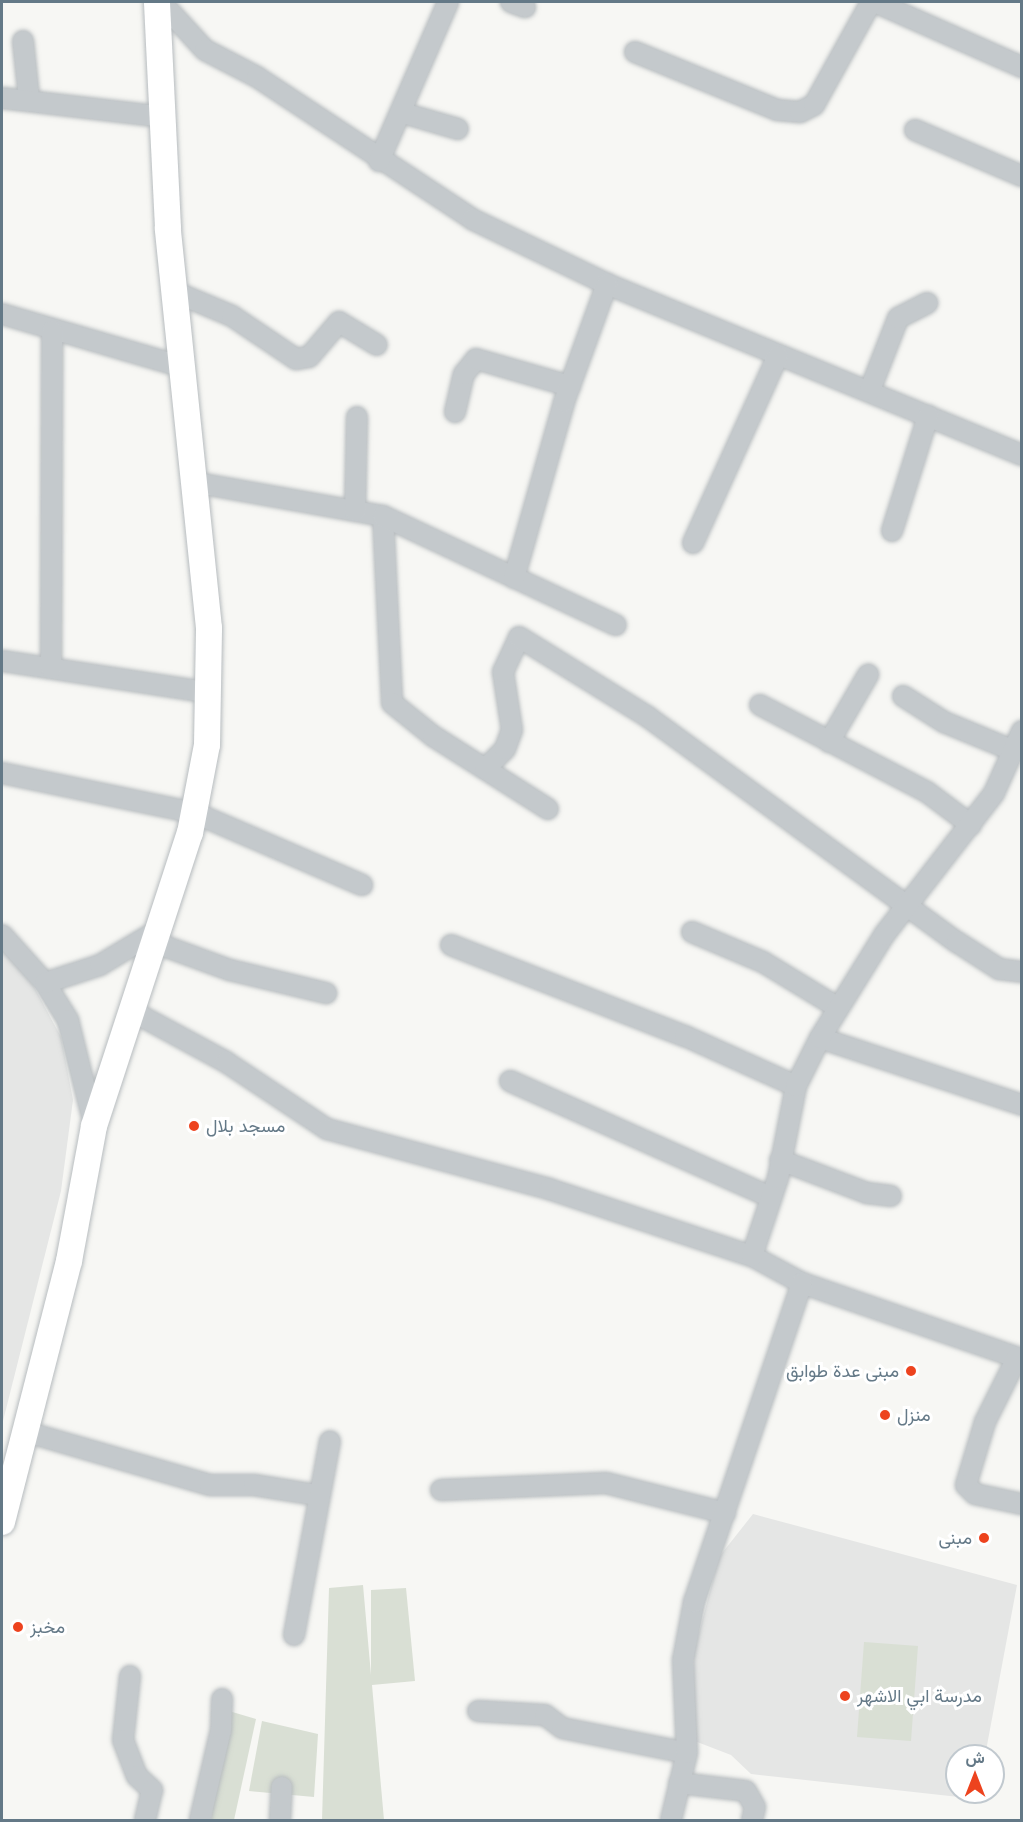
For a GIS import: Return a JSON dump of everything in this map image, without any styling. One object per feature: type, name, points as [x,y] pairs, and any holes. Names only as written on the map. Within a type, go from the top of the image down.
[{"type":"main road","points":[[2,1522],[23,1431],[69,1261],[94,1126],[195,813],[211,693],[198,483],[174,292],[157,2]]},
{"type":"street","points":[[161,2],[197,44],[472,219],[607,284],[778,356],[870,390],[1022,455]]},
{"type":"street","points":[[380,161],[403,113],[448,2]]},
{"type":"street","points":[[635,52],[777,110],[800,112],[814,105],[873,2],[1022,67]]},
{"type":"street","points":[[23,41],[28,98]]},
{"type":"street","points":[[2,98],[28,98],[164,117]]},
{"type":"street","points":[[403,113],[458,129]]},
{"type":"street","points":[[915,130],[1012,164],[1022,176]]},
{"type":"street","points":[[514,578],[570,386],[607,284]]},
{"type":"street","points":[[174,292],[232,316],[296,359],[309,357],[339,322],[377,345]]},
{"type":"street","points":[[870,390],[898,318],[927,303]]},
{"type":"street","points":[[2,314],[52,331],[183,367]]},
{"type":"street","points":[[51,668],[52,331]]},
{"type":"street","points":[[693,543],[778,356]]},
{"type":"street","points":[[455,411],[464,374],[476,359],[570,386]]},
{"type":"street","points":[[892,531],[928,416]]},
{"type":"street","points":[[355,511],[357,417]]},
{"type":"street","points":[[198,483],[383,516],[616,625]]},
{"type":"street","points":[[383,516],[392,703],[485,769],[548,809]]},
{"type":"street","points":[[485,769],[505,749],[512,730],[502,672],[519,637],[648,717],[999,969],[1022,972]]},
{"type":"street","points":[[2,661],[211,693]]},
{"type":"street","points":[[829,742],[868,675]]},
{"type":"street","points":[[903,696],[944,722],[1012,750]]},
{"type":"street","points":[[760,705],[927,792],[971,825]]},
{"type":"street","points":[[752,1256],[771,1197],[796,1086],[820,1038],[837,1007],[907,904],[994,793],[1022,731]]},
{"type":"street","points":[[2,773],[195,813],[362,885]]},
{"type":"street","points":[[692,932],[763,962],[837,1007]]},
{"type":"street","points":[[2,935],[45,982],[74,1039],[94,1126]]},
{"type":"street","points":[[45,982],[100,965],[154,937],[230,970],[326,993]]},
{"type":"street","points":[[451,945],[685,1035],[796,1086]]},
{"type":"street","points":[[130,1010],[226,1062],[327,1129],[549,1189],[752,1256],[802,1283],[1019,1359],[982,1430],[966,1485],[975,1494],[1022,1504]]},
{"type":"street","points":[[820,1038],[1022,1105]]},
{"type":"street","points":[[510,1081],[771,1197]]},
{"type":"street","points":[[780,1160],[867,1193],[891,1196]]},
{"type":"street","points":[[671,1821],[687,1753],[683,1660],[694,1602],[802,1283]]},
{"type":"street","points":[[23,1431],[210,1485],[254,1485],[317,1496]]},
{"type":"street","points":[[294,1635],[317,1496],[330,1441]]},
{"type":"street","points":[[441,1490],[606,1483],[725,1513]]},
{"type":"street","points":[[130,1676],[122,1733],[137,1776],[152,1790],[145,1821]]},
{"type":"street","points":[[200,1821],[221,1730],[222,1699]]},
{"type":"street","points":[[478,1711],[545,1715],[562,1728],[687,1753]]},
{"type":"street","points":[[679,1783],[746,1791],[755,1807],[752,1821]]},
{"type":"street","points":[[280,1821],[282,1787]]},
{"type":"shaded area","points":[[2,949],[33,985],[61,1037],[73,1100],[61,1191],[2,1425]]},
{"type":"shaded area","name":"مدرسة ابي الاشهر","points":[[753,1514],[1017,1585],[987,1744],[945,1744],[945,1795],[751,1774],[731,1755],[692,1740],[694,1652],[719,1557]]},
{"type":"shaded area","points":[[363,1585],[371,1675],[371,1590],[406,1588],[415,1681],[372,1685],[384,1820],[322,1820],[329,1588]]},
{"type":"shaded area","points":[[864,1642],[918,1646],[911,1741],[857,1737]]},
{"type":"shaded area","points":[[229,1711],[256,1719],[234,1820],[211,1820]]},
{"type":"shaded area","points":[[262,1721],[318,1734],[314,1797],[249,1791]]},
{"type":"place","name":"مسجد بلال","points":[[194,1126]]},
{"type":"place","name":"مبنى عدة طوابق","points":[[911,1371]]},
{"type":"place","name":"منزل","points":[[885,1415]]},
{"type":"place","name":"مبنى","points":[[984,1538]]},
{"type":"place","name":"مخبز","points":[[18,1627]]},
{"type":"place","name":"مدرسة ابي الاشهر","points":[[845,1696]]}]
